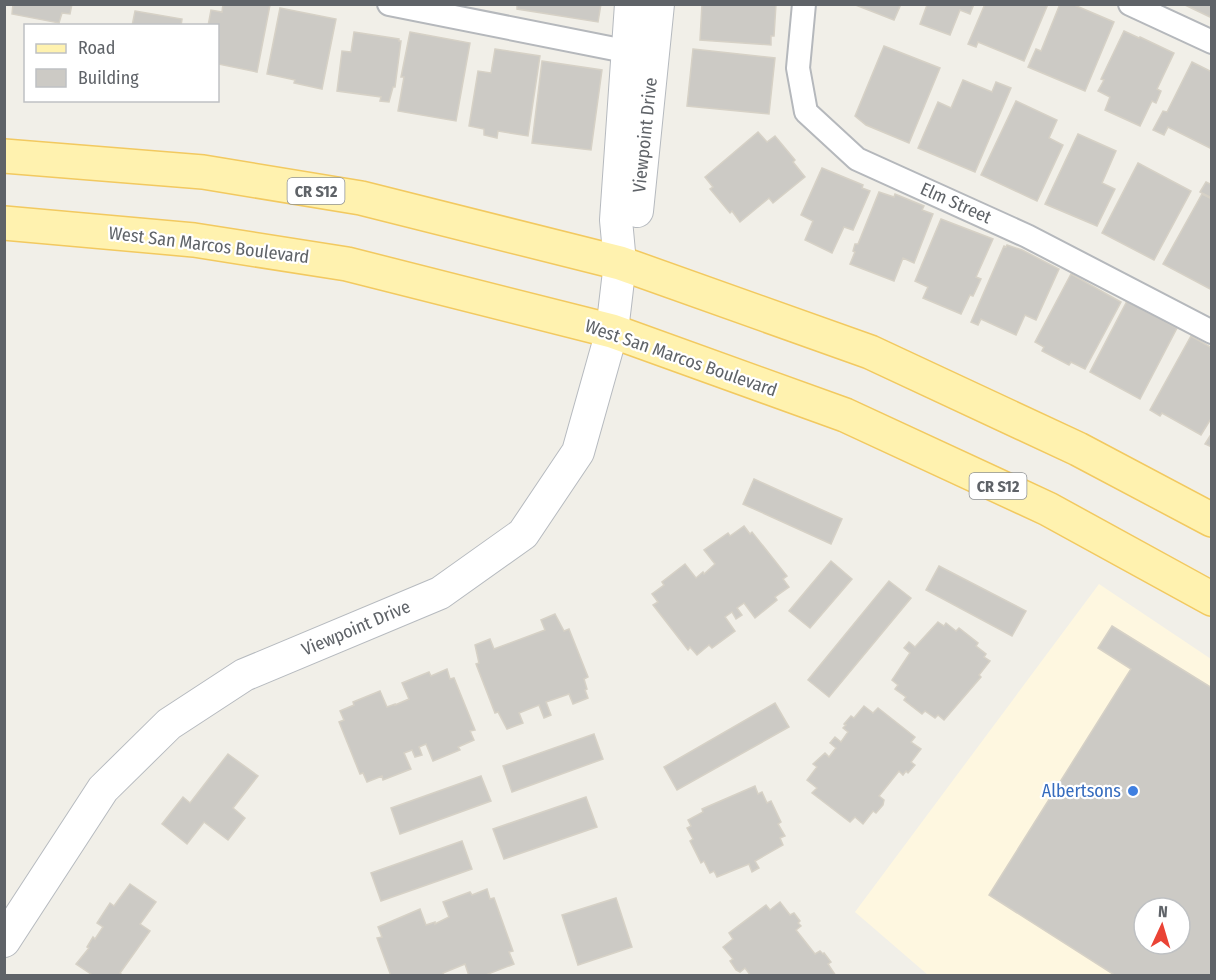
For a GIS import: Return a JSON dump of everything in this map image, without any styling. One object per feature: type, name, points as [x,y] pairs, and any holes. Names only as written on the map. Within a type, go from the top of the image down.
[{"type":"main road","name":"CR S12","points":[[4,156],[203,172],[361,198],[620,263],[870,352],[1078,449],[1212,520]]},
{"type":"main road","name":"West San Marcos Boulevard","points":[[4,224],[194,240],[347,264],[612,331],[845,415],[1048,509],[1212,599]]},
{"type":"street","points":[[389,4],[489,14],[640,54]]},
{"type":"street","name":"Viewpoint Drive","points":[[4,941],[103,789],[168,724],[244,675],[440,593],[524,534],[578,452],[612,331],[620,263],[636,220],[640,54],[631,4]]},
{"type":"street","name":"Viewpoint Drive","points":[[640,54],[658,4]]},
{"type":"street","name":"Elm Street","points":[[804,4],[798,68],[806,112],[857,159],[1027,236],[1212,332]]},
{"type":"street","points":[[1130,4],[1212,42]]},
{"type":"shaded area","points":[[1099,584],[1211,659],[1211,975],[928,975],[855,912]]},
{"type":"building","points":[[13,4],[72,4],[70,14],[62,13],[59,23],[12,14]]},
{"type":"building","points":[[223,4],[270,5],[257,72],[219,64],[219,24],[208,24],[211,10],[222,12]]},
{"type":"building","points":[[517,4],[601,4],[598,22],[517,9]]},
{"type":"building","points":[[702,4],[776,4],[774,36],[771,36],[771,45],[700,40]]},
{"type":"building","points":[[853,4],[901,4],[894,20]]},
{"type":"building","points":[[925,4],[974,4],[970,14],[960,10],[950,35],[920,24],[927,5]]},
{"type":"building","points":[[985,4],[1048,4],[1024,61],[978,42],[976,47],[968,44]]},
{"type":"building","points":[[1060,4],[1072,4],[1114,22],[1085,91],[1028,67],[1036,49],[1041,51]]},
{"type":"building","points":[[1183,4],[1212,4],[1212,18]]},
{"type":"building","points":[[280,8],[336,19],[322,89],[267,74]]},
{"type":"building","points":[[135,11],[182,19],[181,24],[132,24]]},
{"type":"building","points":[[1124,31],[1174,53],[1157,89],[1161,91],[1156,103],[1152,101],[1140,126],[1105,110],[1110,97],[1098,91],[1104,80],[1101,79]]},
{"type":"building","points":[[354,32],[401,41],[395,87],[393,87],[389,102],[380,101],[381,97],[337,91],[342,51],[351,52]]},
{"type":"building","points":[[410,32],[470,43],[456,121],[398,111],[404,77],[401,77]]},
{"type":"building","points":[[884,46],[940,68],[909,143],[866,125],[855,116]]},
{"type":"building","points":[[495,49],[540,56],[528,136],[498,131],[497,138],[484,135],[484,129],[469,126],[478,71],[491,73]]},
{"type":"building","points":[[693,49],[775,58],[769,114],[687,106]]},
{"type":"building","points":[[542,61],[602,70],[591,150],[532,143]]},
{"type":"building","points":[[1192,62],[1212,72],[1212,149],[1168,127],[1164,135],[1153,130],[1163,111],[1167,112]]},
{"type":"building","points":[[963,80],[992,92],[996,82],[1011,88],[975,172],[918,148],[938,102],[951,108]]},
{"type":"building","points":[[1016,101],[1057,120],[1049,138],[1063,145],[1037,201],[981,175]]},
{"type":"building","points":[[758,132],[767,142],[775,136],[795,160],[793,162],[805,177],[773,203],[769,198],[740,222],[710,189],[713,187],[705,177]]},
{"type":"building","points":[[1078,134],[1116,151],[1102,183],[1115,189],[1097,226],[1045,204]]},
{"type":"building","points":[[1138,163],[1191,191],[1154,260],[1102,233]]},
{"type":"building","points":[[822,168],[863,185],[862,188],[870,191],[853,230],[844,227],[832,253],[805,240],[813,221],[801,215]]},
{"type":"building","points":[[1206,182],[1212,185],[1212,198],[1200,192]]},
{"type":"building","points":[[879,192],[894,197],[895,194],[924,206],[922,210],[933,214],[914,263],[903,258],[894,281],[850,264],[855,252],[853,251],[855,244],[858,244]]},
{"type":"building","points":[[1202,194],[1212,199],[1212,290],[1163,264]]},
{"type":"building","points":[[941,219],[993,239],[976,277],[981,279],[961,314],[923,298],[928,287],[915,281]]},
{"type":"building","points":[[1007,245],[1059,269],[1036,320],[1025,315],[1016,335],[981,319],[978,325],[971,322],[1004,246]]},
{"type":"building","points":[[1071,274],[1121,302],[1085,369],[1071,362],[1069,365],[1042,351],[1044,347],[1035,342]]},
{"type":"building","points":[[1127,301],[1177,328],[1140,399],[1090,372]]},
{"type":"building","points":[[1191,336],[1212,348],[1212,417],[1201,435],[1162,413],[1160,416],[1150,410]]},
{"type":"building","points":[[1210,436],[1212,437],[1212,447],[1205,444]]},
{"type":"building","points":[[754,479],[842,519],[831,544],[743,504]]},
{"type":"building","points":[[744,526],[750,534],[752,532],[787,576],[783,579],[789,587],[775,597],[777,600],[755,618],[744,603],[737,608],[742,615],[736,619],[732,612],[725,617],[735,631],[712,648],[709,645],[697,655],[690,647],[688,650],[653,605],[658,602],[652,594],[664,585],[662,582],[685,564],[696,578],[703,572],[704,574],[715,564],[704,550],[728,533],[730,536]]},
{"type":"building","points":[[831,561],[852,579],[810,628],[789,611]]},
{"type":"building","points":[[939,566],[1026,611],[1012,636],[926,590]]},
{"type":"building","points":[[889,581],[911,598],[829,697],[808,680]]},
{"type":"building","points":[[555,614],[564,631],[569,629],[588,677],[584,679],[588,698],[573,704],[569,694],[546,702],[551,715],[544,718],[539,705],[519,713],[523,723],[507,729],[498,712],[495,713],[476,664],[479,663],[475,645],[490,639],[494,649],[545,630],[541,620]]},
{"type":"building","points":[[938,622],[944,626],[946,623],[956,631],[959,628],[978,643],[976,646],[986,654],[984,657],[990,661],[979,675],[981,677],[944,720],[938,715],[935,718],[925,711],[922,714],[904,700],[906,697],[895,689],[898,685],[892,680],[910,653],[904,648],[909,642],[915,647]]},
{"type":"building","name":"Albertsons","points":[[1112,626],[1212,688],[1212,976],[1116,976],[989,895],[1131,669],[1098,648]]},
{"type":"building","points":[[447,669],[450,679],[454,678],[475,730],[470,731],[474,740],[458,747],[460,750],[433,761],[426,744],[419,747],[422,755],[415,757],[412,750],[404,753],[411,769],[383,780],[382,776],[367,782],[363,773],[360,774],[339,722],[344,720],[340,711],[354,705],[353,702],[380,691],[387,707],[395,705],[409,699],[402,683],[429,672],[431,676]]},
{"type":"building","points":[[775,703],[789,727],[677,790],[664,767]]},
{"type":"building","points":[[864,706],[873,713],[878,708],[915,737],[911,742],[921,749],[911,762],[915,765],[903,775],[899,771],[879,796],[884,800],[883,805],[876,813],[873,811],[863,824],[855,817],[850,822],[812,793],[817,788],[807,780],[817,767],[813,764],[825,753],[829,757],[836,748],[830,743],[835,737],[841,742],[848,732],[843,728],[846,725],[844,724],[851,716],[854,718]]},
{"type":"building","points":[[594,734],[603,759],[512,792],[503,766]]},
{"type":"building","points":[[228,754],[258,776],[233,808],[245,818],[228,840],[204,822],[187,844],[162,824],[183,797],[190,803]]},
{"type":"building","points":[[481,776],[491,801],[400,834],[391,808]]},
{"type":"building","points":[[755,786],[758,794],[762,792],[767,803],[771,801],[781,822],[778,824],[785,836],[780,838],[783,845],[755,861],[759,868],[752,872],[749,864],[717,877],[714,871],[710,873],[704,861],[701,863],[690,841],[693,839],[687,828],[691,826],[688,820],[703,812],[702,809]]},
{"type":"building","points":[[586,797],[597,827],[504,859],[493,829]]},
{"type":"building","points":[[462,841],[472,869],[381,901],[371,873]]},
{"type":"building","points":[[130,884],[156,902],[140,924],[150,931],[120,973],[123,976],[94,976],[76,964],[89,948],[87,947],[93,937],[95,939],[103,927],[97,923],[110,903],[114,906]]},
{"type":"building","points":[[487,889],[490,899],[494,898],[513,951],[509,952],[514,964],[483,976],[469,976],[465,964],[443,973],[444,976],[391,976],[377,938],[382,937],[378,927],[420,909],[426,925],[435,922],[435,924],[449,917],[443,902],[470,892],[472,895]]},
{"type":"building","points":[[616,898],[632,947],[578,965],[562,915]]},
{"type":"building","points":[[780,902],[790,915],[794,913],[801,926],[796,930],[815,954],[820,951],[824,953],[831,962],[828,964],[836,976],[751,976],[745,968],[740,972],[736,970],[730,961],[733,959],[723,947],[733,939],[729,933],[766,905],[770,910]]},
{"type":"place","name":"Albertsons","points":[[1133,791]]}]
